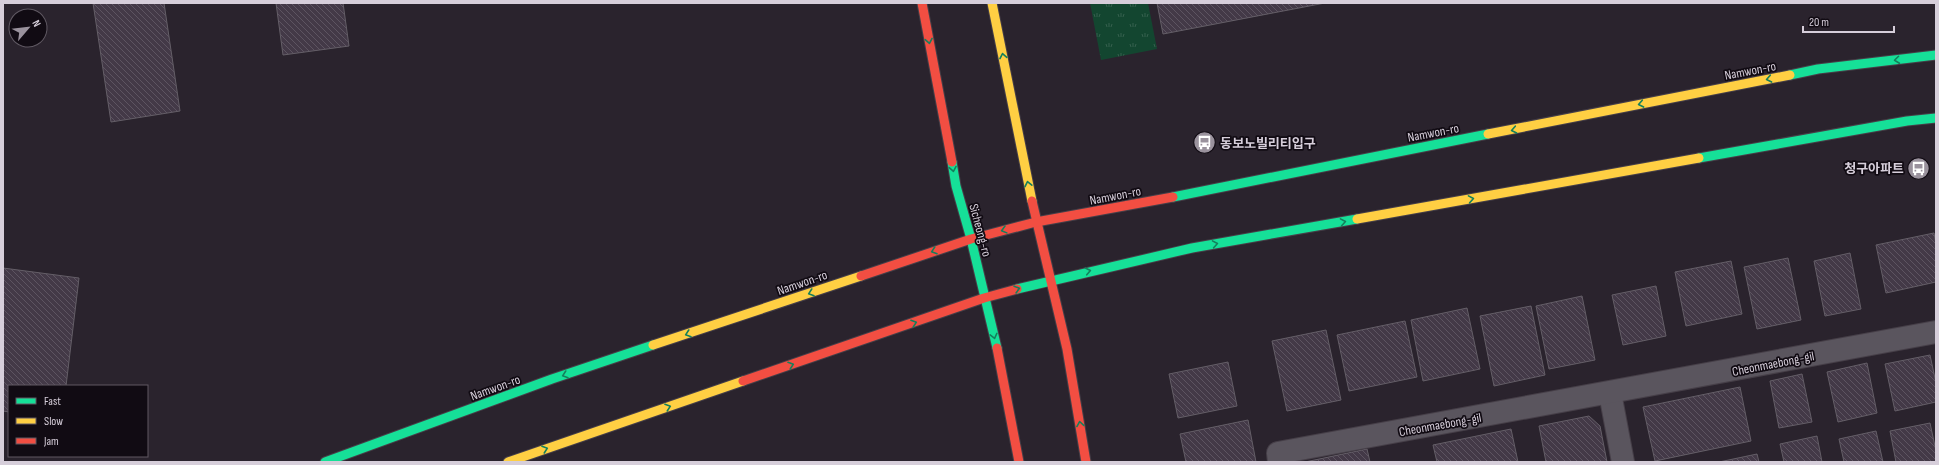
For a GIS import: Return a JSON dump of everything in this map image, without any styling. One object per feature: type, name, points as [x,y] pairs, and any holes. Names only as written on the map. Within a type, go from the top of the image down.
[{"type":"street","name":"Sicheong-ro","points":[[922,3],[956,186],[972,239],[984,298],[1003,371],[1019,462]]},
{"type":"street","points":[[992,3],[1036,222],[1067,349],[1086,462]]},
{"type":"street","name":"Namwon-ro","points":[[325,462],[552,380],[972,239],[1036,222],[1093,213],[1818,69],[1936,55]]},
{"type":"street","points":[[508,462],[984,298],[1050,280],[1192,248],[1907,121],[1936,118]]},
{"type":"street","name":"Cheonmaebong-gil","points":[[1279,462],[1278,453],[1936,332]]},
{"type":"street","points":[[1610,393],[1623,462]]},
{"type":"green space","points":[[1090,3],[1148,3],[1157,49],[1101,60]]},
{"type":"building","points":[[93,3],[164,3],[180,111],[111,122]]},
{"type":"building","points":[[276,3],[343,3],[349,46],[283,55]]},
{"type":"building","points":[[1157,3],[1325,3],[1163,34]]},
{"type":"building","points":[[1934,233],[1936,244],[1936,282],[1886,293],[1876,245]]},
{"type":"building","points":[[1850,253],[1861,309],[1825,316],[1814,261]]},
{"type":"building","points":[[1788,258],[1801,320],[1757,329],[1744,267]]},
{"type":"building","points":[[1731,261],[1742,314],[1686,326],[1675,272]]},
{"type":"building","points":[[3,268],[79,278],[66,385],[8,385],[8,412],[3,411]]},
{"type":"building","points":[[1656,286],[1666,336],[1623,345],[1612,295]]},
{"type":"building","points":[[1582,296],[1595,360],[1549,369],[1536,306]]},
{"type":"building","points":[[1531,306],[1545,375],[1494,386],[1480,316]]},
{"type":"building","points":[[1467,308],[1480,369],[1423,381],[1411,320]]},
{"type":"building","points":[[1405,321],[1417,377],[1349,391],[1337,335]]},
{"type":"building","points":[[1326,330],[1341,400],[1287,411],[1272,341]]},
{"type":"building","points":[[1930,355],[1936,383],[1936,402],[1895,411],[1885,364]]},
{"type":"building","points":[[1228,362],[1237,406],[1178,418],[1169,374]]},
{"type":"building","points":[[1867,363],[1877,413],[1838,422],[1827,372]]},
{"type":"building","points":[[1802,374],[1812,422],[1779,428],[1770,381]]},
{"type":"building","points":[[1740,387],[1751,441],[1655,461],[1643,407]]},
{"type":"building","points":[[1589,416],[1600,426],[1607,462],[1546,462],[1539,426]]},
{"type":"building","points":[[1248,420],[1256,462],[1186,462],[1180,434]]},
{"type":"building","points":[[1930,423],[1936,451],[1936,462],[1896,462],[1890,431]]},
{"type":"building","points":[[1511,429],[1518,462],[1437,462],[1433,445]]},
{"type":"building","points":[[1876,431],[1883,462],[1844,462],[1839,439]]},
{"type":"building","points":[[1817,436],[1822,462],[1784,462],[1780,444]]},
{"type":"building","points":[[1367,449],[1370,462],[1305,462]]},
{"type":"building","points":[[1757,454],[1759,462],[1719,462]]},
{"type":"traffic: fast","points":[[1790,75],[1818,69],[1936,55]]},
{"type":"traffic: fast","points":[[1699,158],[1907,121],[1936,118]]},
{"type":"traffic: fast","points":[[1173,197],[1488,134]]},
{"type":"traffic: fast","points":[[952,162],[956,186],[971,239],[997,348]]},
{"type":"traffic: fast","points":[[1017,289],[1192,248],[1357,219]]},
{"type":"traffic: fast","points":[[325,462],[552,379],[653,345]]},
{"type":"traffic: slow","points":[[992,3],[1032,201]]},
{"type":"traffic: slow","points":[[1488,134],[1790,75]]},
{"type":"traffic: slow","points":[[1357,219],[1699,158]]},
{"type":"traffic: slow","points":[[653,345],[861,276]]},
{"type":"traffic: slow","points":[[508,462],[743,381]]},
{"type":"traffic: jam","points":[[922,3],[952,162]]},
{"type":"traffic: jam","points":[[861,276],[971,239],[1036,222],[1173,197]]},
{"type":"traffic: jam","points":[[1032,201],[1067,349],[1086,462]]},
{"type":"traffic: jam","points":[[743,381],[984,298],[1017,289]]},
{"type":"traffic: jam","points":[[997,348],[1019,462]]},
{"type":"place","name":"동보노빌리티입구","points":[[1204,143]]},
{"type":"place","name":"청구아파트","points":[[1919,168]]}]
